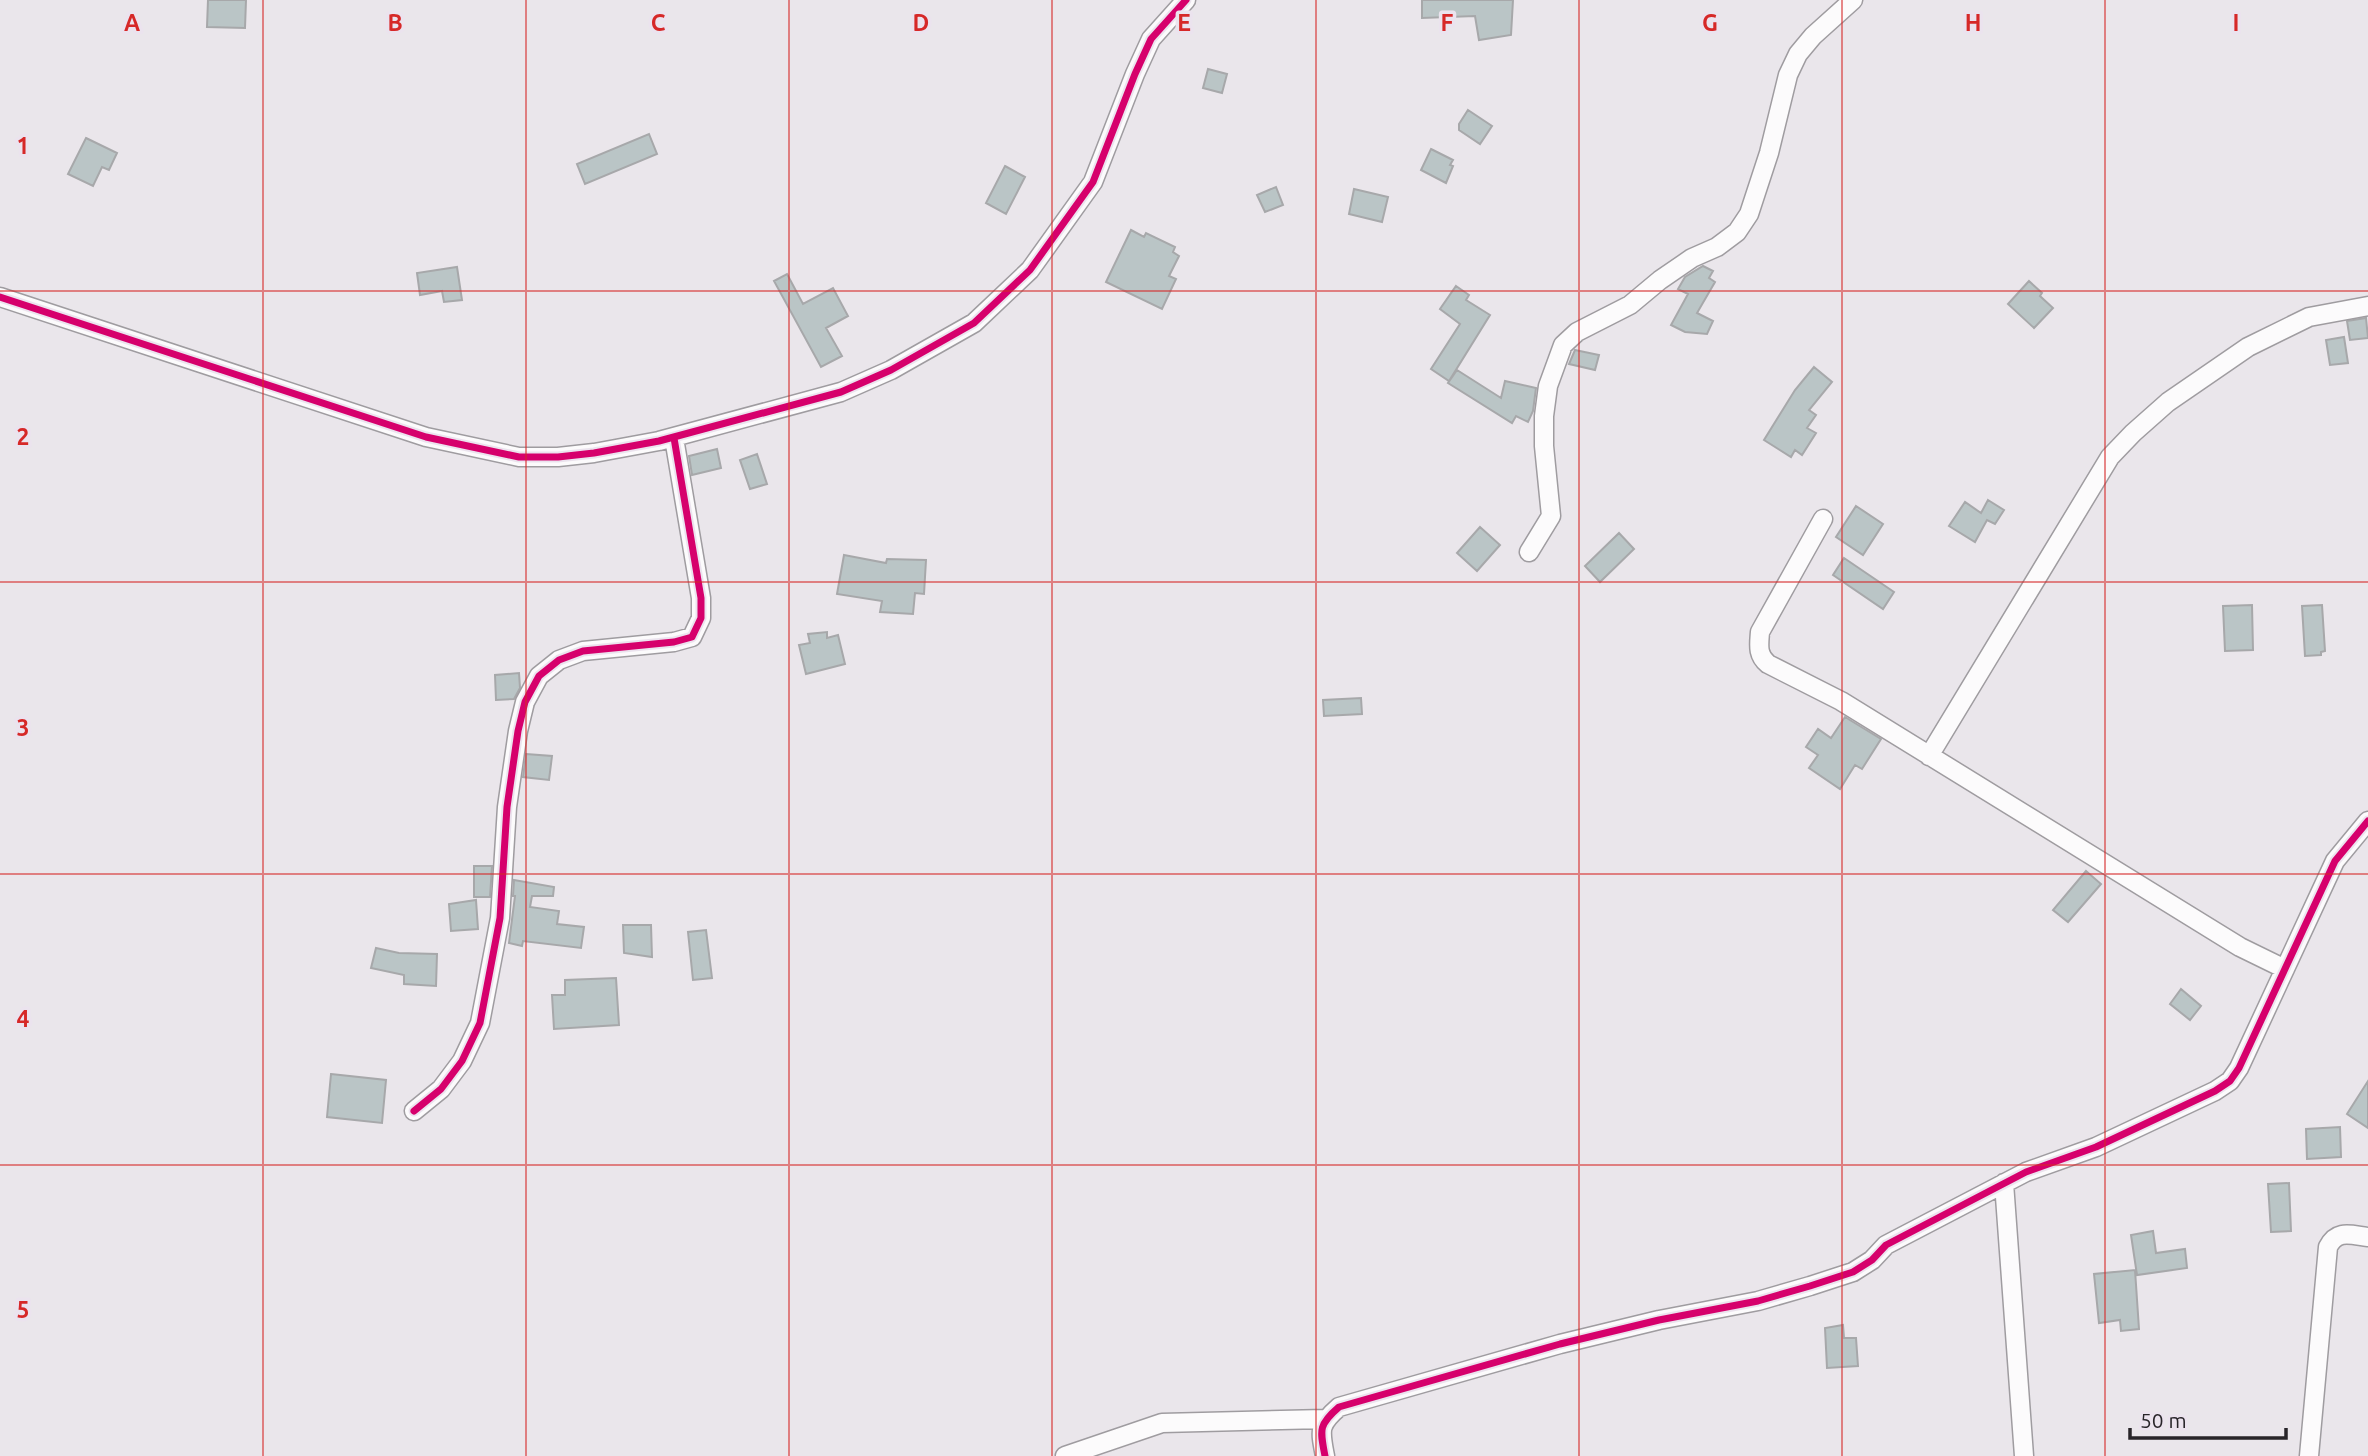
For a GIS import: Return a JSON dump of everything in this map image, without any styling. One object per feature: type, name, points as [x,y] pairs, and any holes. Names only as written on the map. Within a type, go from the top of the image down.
[{"type":"street","points":[[0,298],[426,437],[493,453],[519,457],[558,457],[674,438],[841,392],[891,370],[974,323],[1030,270],[1094,182],[1151,39],[1186,0]]},
{"type":"street","points":[[1529,552],[1551,516],[1544,416],[1548,386],[1563,345],[1577,332],[1630,305],[1660,279],[1692,258],[1717,247],[1737,232],[1749,214],[1769,153],[1788,75],[1798,54],[1813,36],[1853,0]]},
{"type":"street","points":[[1929,756],[2110,457],[2133,432],[2190,387],[2248,347],[2309,317],[2368,306]]},
{"type":"street","points":[[414,1111],[441,1089],[462,1060],[480,1023],[500,918],[507,807],[518,731],[525,702],[539,676],[559,660],[583,651],[674,642],[692,637],[701,618],[701,598],[674,438]]},
{"type":"street","points":[[1823,519],[1760,632],[1761,659],[1841,701],[2239,947],[2285,969]]},
{"type":"street","points":[[1065,1456],[1162,1423],[1325,1419],[1339,1407],[1535,1351],[1659,1320],[1758,1301],[1832,1280],[1862,1266],[1886,1245],[2004,1183],[2026,1172],[2096,1147],[2230,1081],[2239,1068],[2335,861],[2368,821]]},
{"type":"street","points":[[2004,1183],[2024,1456]]},
{"type":"street","points":[[2309,1456],[2328,1247],[2338,1235],[2368,1237]]},
{"type":"street","points":[[1325,1419],[1322,1436],[1325,1456]]},
{"type":"building","points":[[208,0],[246,0],[245,28],[207,27]]},
{"type":"building","points":[[1422,0],[1513,0],[1511,35],[1479,40],[1475,16],[1422,18]]},
{"type":"building","points":[[1208,69],[1227,74],[1222,93],[1203,88]]},
{"type":"building","points":[[1468,110],[1492,126],[1480,144],[1459,130],[1459,124]]},
{"type":"building","points":[[649,134],[657,154],[585,184],[577,164]]},
{"type":"building","points":[[86,138],[117,153],[109,170],[102,167],[93,186],[68,174]]},
{"type":"building","points":[[1431,149],[1453,160],[1446,183],[1421,170]]},
{"type":"building","points":[[1005,166],[1025,177],[1006,214],[986,203]]},
{"type":"building","points":[[1276,187],[1283,205],[1265,212],[1257,195]]},
{"type":"building","points":[[1354,189],[1388,197],[1382,222],[1349,214]]},
{"type":"building","points":[[1131,230],[1144,237],[1146,233],[1175,247],[1173,252],[1179,256],[1169,276],[1176,279],[1162,309],[1106,282]]},
{"type":"building","points":[[1703,266],[1713,271],[1709,278],[1715,282],[1697,313],[1713,321],[1707,334],[1685,332],[1671,325],[1688,294],[1678,289],[1685,277]]},
{"type":"building","points":[[457,267],[462,300],[444,302],[442,291],[420,295],[417,273]]},
{"type":"building","points":[[787,274],[803,304],[833,288],[848,316],[826,328],[842,356],[821,367],[774,281]]},
{"type":"building","points":[[2029,281],[2053,308],[2034,328],[2008,304]]},
{"type":"building","points":[[1456,286],[1469,295],[1466,300],[1490,315],[1449,381],[1431,369],[1460,324],[1440,309]]},
{"type":"building","points":[[2366,318],[2368,338],[2350,340],[2347,321]]},
{"type":"building","points":[[2344,337],[2348,363],[2330,365],[2326,340]]},
{"type":"building","points":[[1575,350],[1599,355],[1595,370],[1569,364]]},
{"type":"building","points":[[1814,367],[1832,382],[1809,410],[1816,415],[1807,428],[1816,433],[1802,455],[1795,450],[1791,457],[1764,440],[1795,390]]},
{"type":"building","points":[[1457,370],[1501,398],[1505,381],[1536,388],[1533,411],[1528,422],[1516,416],[1512,423],[1448,383]]},
{"type":"building","points":[[717,449],[721,468],[692,475],[689,456]]},
{"type":"building","points":[[757,454],[767,484],[750,489],[740,460]]},
{"type":"building","points":[[1988,500],[2004,510],[1995,524],[1987,520],[1975,542],[1949,526],[1965,502],[1981,513]]},
{"type":"building","points":[[1856,506],[1883,524],[1863,555],[1836,537]]},
{"type":"building","points":[[1480,527],[1500,545],[1477,571],[1457,553]]},
{"type":"building","points":[[1619,533],[1634,549],[1600,582],[1585,566]]},
{"type":"building","points":[[844,555],[886,563],[887,559],[926,560],[924,594],[915,593],[913,614],[880,612],[882,601],[837,594]]},
{"type":"building","points":[[1844,558],[1894,592],[1883,609],[1833,575]]},
{"type":"building","points":[[2252,605],[2253,650],[2225,651],[2223,606]]},
{"type":"building","points":[[2322,605],[2325,651],[2321,652],[2321,655],[2305,656],[2302,606]]},
{"type":"building","points":[[827,632],[827,638],[838,635],[845,664],[806,674],[799,645],[810,643],[808,634]]},
{"type":"building","points":[[519,673],[520,688],[514,699],[496,700],[495,675]]},
{"type":"building","points":[[1361,698],[1362,714],[1324,716],[1323,700]]},
{"type":"building","points":[[1845,717],[1881,739],[1862,769],[1855,765],[1840,789],[1809,768],[1818,755],[1806,747],[1818,729],[1831,738]]},
{"type":"building","points":[[526,754],[552,756],[549,780],[523,777]]},
{"type":"building","points":[[474,866],[492,866],[490,897],[474,897]]},
{"type":"building","points":[[2086,871],[2101,884],[2068,922],[2053,910]]},
{"type":"building","points":[[514,880],[554,887],[553,896],[532,896],[530,907],[559,911],[557,924],[584,927],[581,948],[523,941],[522,946],[509,943],[515,896]]},
{"type":"building","points":[[476,900],[478,929],[451,931],[449,904]]},
{"type":"building","points":[[623,925],[651,925],[652,957],[624,953]]},
{"type":"building","points":[[706,930],[712,978],[693,980],[688,932]]},
{"type":"building","points":[[376,948],[399,953],[437,954],[436,986],[404,984],[404,975],[371,968]]},
{"type":"building","points":[[616,978],[619,1025],[554,1029],[552,995],[565,995],[565,980]]},
{"type":"building","points":[[2181,989],[2201,1006],[2190,1020],[2170,1004]]},
{"type":"building","points":[[331,1074],[386,1080],[382,1123],[327,1117]]},
{"type":"building","points":[[2368,1081],[2368,1128],[2347,1114]]},
{"type":"building","points":[[2340,1127],[2341,1157],[2307,1159],[2306,1129]]},
{"type":"building","points":[[2289,1183],[2291,1231],[2271,1232],[2268,1184]]},
{"type":"building","points":[[2153,1231],[2156,1253],[2185,1249],[2187,1268],[2137,1275],[2131,1235]]},
{"type":"building","points":[[2135,1270],[2139,1329],[2121,1331],[2120,1320],[2099,1323],[2094,1274]]},
{"type":"building","points":[[1843,1325],[1844,1338],[1856,1338],[1858,1366],[1827,1368],[1825,1328]]},
{"type":"cycle path","points":[[0,297],[426,437],[519,457],[594,453],[659,441],[841,392],[891,370],[974,323],[1030,270],[1093,182],[1151,39],[1186,0]]},
{"type":"cycle path","points":[[414,1111],[441,1089],[462,1061],[480,1023],[500,918],[507,807],[518,731],[525,702],[539,676],[559,660],[583,651],[674,642],[692,637],[701,618],[701,598],[674,438]]},
{"type":"cycle path","points":[[1325,1456],[1322,1428],[1339,1407],[1560,1344],[1659,1320],[1758,1301],[1853,1272],[1872,1260],[1886,1245],[2026,1172],[2096,1147],[2215,1091],[2230,1081],[2239,1068],[2335,861],[2368,821]]}]
